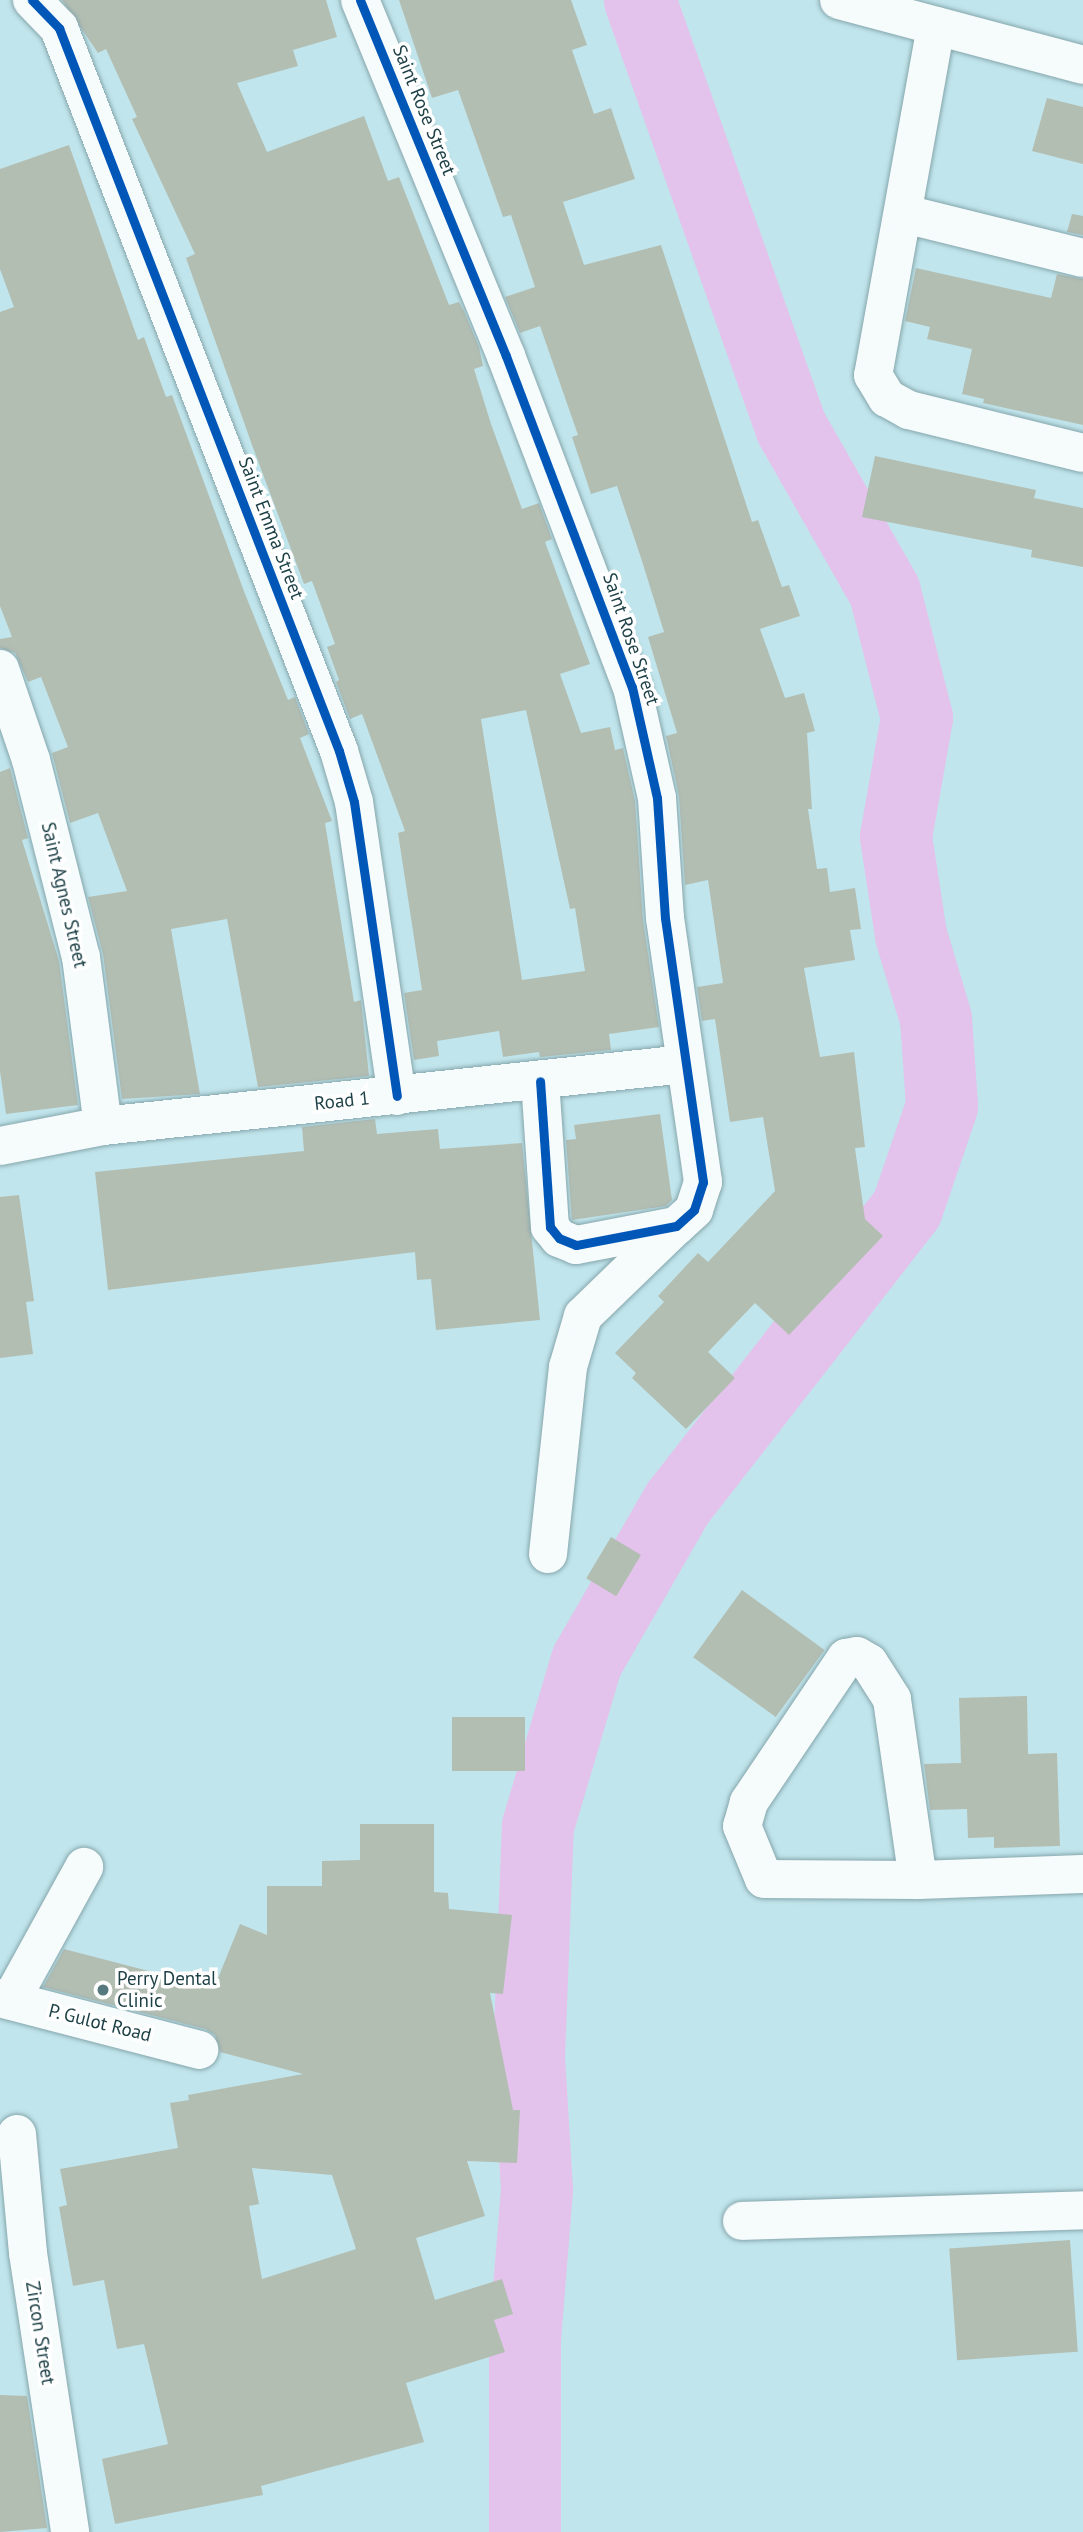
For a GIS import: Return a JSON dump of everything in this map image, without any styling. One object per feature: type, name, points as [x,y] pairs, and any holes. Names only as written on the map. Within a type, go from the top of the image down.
[{"type":"street","name":"Saint Emma Street","points":[[32,0],[59,28],[339,751],[354,802],[397,1096]]},
{"type":"street","name":"Saint Rose Street","points":[[360,0],[506,356],[632,687],[657,798],[665,918],[704,1182],[695,1210],[583,1316],[568,1367],[548,1554]]},
{"type":"street","points":[[839,0],[1083,65]]},
{"type":"street","points":[[936,26],[905,214],[873,375],[887,398],[909,410],[1083,453]]},
{"type":"street","points":[[905,214],[1083,258]]},
{"type":"street","name":"Saint Agnes Street","points":[[0,669],[31,760],[81,957],[103,1126]]},
{"type":"street","name":"Road 1","points":[[0,1146],[103,1126],[685,1064]]},
{"type":"street","points":[[540,1081],[550,1227],[559,1238],[576,1245],[676,1226]]},
{"type":"street","points":[[918,1880],[892,1699],[869,1663],[857,1656],[846,1658],[749,1802],[742,1826],[746,1842],[764,1879],[918,1880],[1083,1874]]},
{"type":"street","points":[[6,1999],[84,1867]]},
{"type":"street","name":"P. Gulot Road","points":[[6,1999],[199,2050]]},
{"type":"street","name":"Zircon Street","points":[[17,2134],[14,2253],[70,2532]]},
{"type":"street","points":[[742,2221],[1083,2210]]},
{"type":"building","points":[[62,0],[326,0],[337,37],[293,50],[298,66],[237,83],[267,152],[364,116],[388,181],[399,177],[449,305],[459,302],[464,311],[479,347],[483,366],[474,369],[491,424],[522,509],[539,503],[552,539],[545,542],[590,664],[560,674],[581,733],[610,727],[615,750],[623,748],[635,801],[643,920],[659,1027],[609,1034],[611,1050],[540,1057],[539,1052],[503,1057],[499,1031],[437,1041],[439,1056],[414,1060],[404,993],[422,990],[398,833],[405,831],[362,714],[350,719],[336,682],[339,680],[327,647],[335,644],[312,581],[304,584],[252,445],[186,258],[195,254],[132,119],[137,117],[106,49],[98,53]],"holes":[[[526,710],[570,909],[575,908],[585,971],[522,980],[481,719]]]},
{"type":"building","points":[[399,0],[571,0],[587,45],[572,50],[594,114],[611,108],[635,179],[563,202],[584,265],[661,245],[752,522],[758,520],[782,587],[789,585],[800,616],[760,629],[785,698],[804,693],[815,731],[807,733],[812,809],[808,809],[817,869],[827,868],[830,892],[855,888],[861,929],[850,930],[855,960],[804,968],[820,1057],[854,1052],[865,1147],[855,1148],[865,1219],[883,1236],[789,1335],[755,1303],[708,1352],[735,1378],[686,1429],[632,1378],[636,1373],[615,1353],[664,1302],[658,1296],[698,1253],[708,1262],[775,1191],[763,1117],[730,1122],[715,1019],[702,1021],[697,987],[723,983],[708,880],[685,885],[679,796],[666,736],[677,733],[648,637],[664,632],[642,561],[617,486],[591,494],[572,437],[578,435],[540,326],[520,333],[505,297],[535,287],[511,215],[503,217],[458,90],[432,98]]},
{"type":"building","points":[[1047,98],[1083,107],[1083,164],[1032,151]]},
{"type":"building","points":[[69,145],[138,340],[144,337],[166,397],[172,395],[245,594],[288,700],[295,697],[309,734],[300,738],[332,821],[325,823],[354,1002],[361,1000],[369,1076],[258,1087],[227,919],[171,929],[200,1094],[122,1099],[103,954],[88,897],[127,891],[98,813],[70,823],[52,753],[68,747],[41,677],[28,682],[15,653],[0,648],[0,639],[12,637],[0,606],[0,312],[14,307],[0,269],[0,169]]},
{"type":"building","points":[[1072,214],[1083,216],[1083,235],[1067,232]]},
{"type":"building","points":[[916,268],[1051,298],[1057,274],[1083,279],[1083,425],[983,403],[984,399],[962,394],[972,349],[927,339],[930,327],[905,321]]},
{"type":"building","points":[[875,456],[1036,490],[1034,498],[1083,508],[1083,567],[1031,557],[1032,550],[862,517]]},
{"type":"building","points":[[10,768],[28,838],[22,840],[59,961],[78,1105],[6,1114],[0,1071],[0,772]]},
{"type":"building","points":[[660,1114],[672,1200],[666,1206],[572,1220],[566,1140],[576,1139],[574,1125]]},
{"type":"building","points":[[375,1119],[377,1134],[438,1129],[440,1149],[522,1143],[540,1320],[436,1330],[431,1279],[417,1280],[415,1252],[108,1290],[95,1172],[304,1151],[302,1127]]},
{"type":"building","points":[[19,1195],[34,1301],[26,1302],[33,1354],[0,1358],[0,1197]]},
{"type":"building","points":[[611,1537],[641,1555],[616,1596],[586,1578]]},
{"type":"building","points":[[742,1590],[825,1650],[776,1717],[693,1657]]},
{"type":"building","points":[[1027,1696],[1028,1754],[1057,1753],[1060,1846],[994,1848],[994,1837],[968,1838],[967,1809],[930,1810],[924,1764],[961,1763],[959,1698]]},
{"type":"building","points":[[452,1717],[525,1717],[525,1771],[452,1771]]},
{"type":"building","points":[[360,1824],[434,1824],[434,1892],[448,1893],[449,1909],[512,1915],[503,1994],[490,1993],[513,2110],[520,2110],[517,2163],[467,2161],[485,2216],[416,2238],[435,2300],[502,2279],[513,2314],[494,2320],[505,2352],[406,2383],[424,2442],[261,2486],[263,2495],[115,2524],[102,2459],[168,2444],[144,2344],[117,2349],[104,2280],[73,2286],[59,2207],[67,2205],[60,2169],[178,2148],[170,2103],[189,2100],[188,2095],[303,2074],[220,2052],[215,2035],[205,2029],[43,1987],[64,1949],[214,1988],[240,1924],[267,1935],[267,1886],[322,1886],[322,1861],[360,1860]],"holes":[[[252,2168],[332,2175],[356,2249],[262,2279],[249,2206],[259,2204]]]},
{"type":"building","points":[[1070,2240],[1078,2352],[957,2360],[949,2248]]},
{"type":"building","points":[[0,2395],[27,2396],[47,2528],[0,2532]]},
{"type":"waterway","points":[[525,2532],[525,2339],[537,2189],[529,2057],[538,1826],[587,1661],[678,1503],[907,1209],[942,1106],[936,1019],[911,935],[896,837],[917,718],[885,592],[791,427],[640,0]]},
{"type":"cycle path","points":[[32,0],[59,28],[339,751],[354,802],[397,1096]]},
{"type":"cycle path","points":[[360,0],[506,356],[632,687],[657,798],[665,918],[703,1182],[694,1210],[676,1226],[576,1245],[559,1238],[550,1227],[540,1081]]},
{"type":"place","name":"Perry Dental Clinic","points":[[103,1990]]}]
